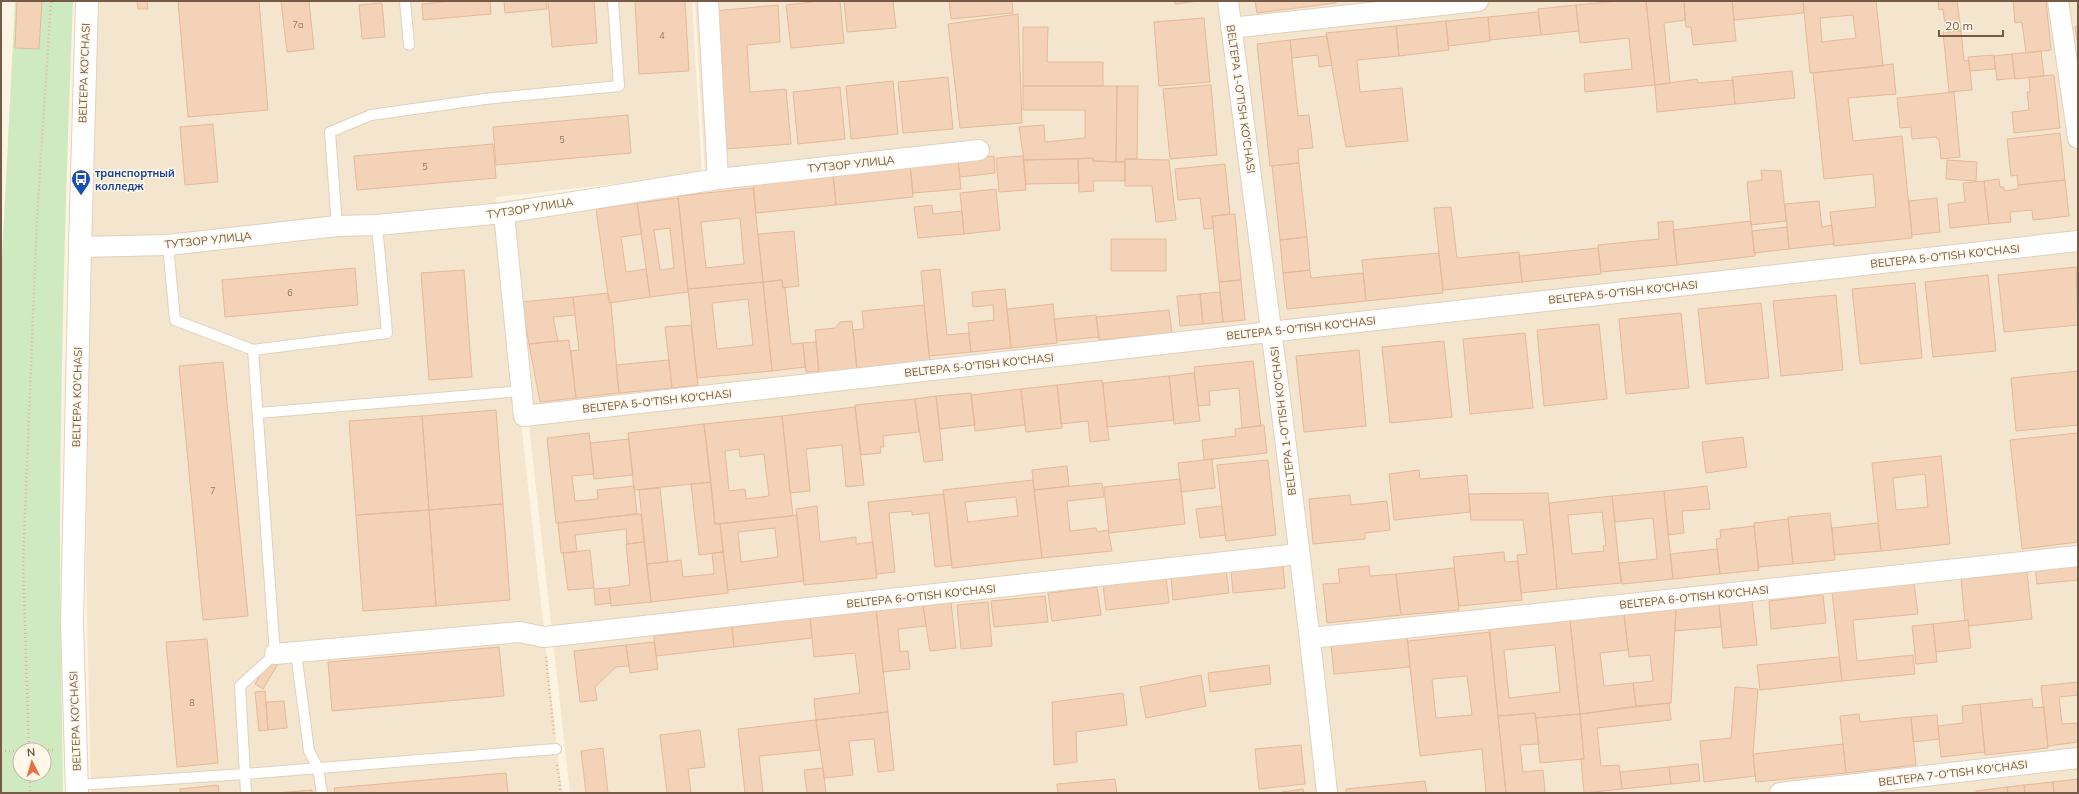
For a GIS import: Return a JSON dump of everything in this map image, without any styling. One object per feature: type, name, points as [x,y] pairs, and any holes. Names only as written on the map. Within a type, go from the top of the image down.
[{"type":"street","name":"BELTEPA KO'CHASI","points":[[77,789],[72,623],[87,1]]},
{"type":"street","points":[[708,1],[718,179]]},
{"type":"street","name":"BELTEPA 1-O'TISH KO'CHASI","points":[[1228,1],[1272,332],[1298,554],[1311,638],[1327,793]]},
{"type":"street","points":[[1231,28],[1478,1]]},
{"type":"street","points":[[2058,1],[2078,138]]},
{"type":"street","name":"ТУТЗОР УЛИЦА","points":[[80,247],[168,245],[337,226],[377,225],[504,213],[718,179],[979,150]]},
{"type":"street","points":[[504,213],[521,391]]},
{"type":"street","name":"BELTEPA 5-O'TISH KO'CHASI","points":[[521,391],[524,416],[2078,240]]},
{"type":"street","name":"BELTEPA 6-O'TISH KO'CHASI","points":[[275,654],[520,632],[544,637],[1298,554]]},
{"type":"street","name":"BELTEPA 6-O'TISH KO'CHASI","points":[[1311,638],[2078,556]]},
{"type":"street","name":"BELTEPA 7-O'TISH KO'CHASI","points":[[1780,793],[2078,758]]},
{"type":"lane","points":[[405,1],[409,46]]},
{"type":"lane","points":[[337,226],[330,132],[372,115],[484,99],[619,86],[613,1]]},
{"type":"lane","points":[[168,245],[174,320],[253,350],[387,333],[377,225]]},
{"type":"lane","points":[[246,793],[240,686],[275,654],[253,350]]},
{"type":"lane","points":[[258,413],[521,391]]},
{"type":"lane","points":[[296,653],[309,751],[318,768],[322,793]]},
{"type":"lane","points":[[77,789],[556,749]]},
{"type":"path","points":[[29,742],[23,564],[37,218],[51,1]]},
{"type":"path","points":[[544,637],[561,793]]},
{"type":"path","points":[[1,752],[12,751]]},
{"type":"path","points":[[30,782],[30,793]]},
{"type":"shaded area","points":[[98,1],[692,1],[702,174],[496,197],[562,793],[91,793],[86,572],[91,229]]},
{"type":"shaded area","points":[[695,1],[2078,1],[2078,793],[570,793],[504,201],[705,176]]},
{"type":"green space","points":[[15,1],[73,1],[61,395],[60,593],[63,793],[1,793],[1,278]]},
{"type":"building","points":[[17,1],[42,1],[39,49],[15,48]]},
{"type":"building","points":[[137,1],[147,1],[148,9],[138,9]]},
{"type":"building","points":[[178,1],[259,1],[268,110],[188,117]]},
{"type":"building","points":[[281,1],[309,1],[314,49],[287,52]]},
{"type":"building","points":[[453,1],[490,1],[491,14],[423,20],[422,4]]},
{"type":"building","points":[[504,1],[546,1],[547,9],[505,13]]},
{"type":"building","points":[[548,1],[594,1],[597,43],[552,47]]},
{"type":"building","points":[[635,1],[685,1],[689,71],[639,74]]},
{"type":"building","points":[[820,1],[840,1],[844,43],[791,48],[786,5]]},
{"type":"building","points":[[844,1],[893,1],[896,28],[847,32]]},
{"type":"building","points":[[949,1],[1012,1],[1013,13],[951,19]]},
{"type":"building","points":[[1175,1],[1199,1],[1175,4]]},
{"type":"building","points":[[1255,1],[1336,1],[1336,3],[1257,13]]},
{"type":"building","points":[[1619,1],[1646,1],[1655,85],[1585,92],[1584,74],[1632,69],[1629,38],[1580,43],[1576,5]]},
{"type":"building","points":[[1646,1],[1684,1],[1685,20],[1664,23],[1670,83],[1655,85]]},
{"type":"building","points":[[1684,1],[1732,1],[1736,41],[1693,45],[1691,27],[1686,27]]},
{"type":"building","points":[[1732,1],[1803,1],[1804,13],[1734,20]]},
{"type":"building","points":[[1803,1],[1876,1],[1883,66],[1810,73]],"holes":[[[1853,15],[1856,38],[1822,42],[1820,18]]]},
{"type":"building","points":[[1938,1],[1957,1],[1961,31],[1946,32],[1943,9],[1939,10]]},
{"type":"building","points":[[2013,1],[2046,1],[2051,50],[2026,53],[2022,22],[2015,23]]},
{"type":"building","points":[[382,3],[385,37],[362,39],[359,5]]},
{"type":"building","points":[[778,5],[780,42],[747,45],[750,92],[786,89],[791,144],[725,149],[715,11]]},
{"type":"building","points":[[1576,5],[1579,31],[1541,35],[1538,9]]},
{"type":"building","points":[[1538,12],[1541,35],[1490,40],[1488,17]]},
{"type":"building","points":[[1018,14],[1022,123],[960,128],[948,24]]},
{"type":"building","points":[[1488,17],[1490,41],[1448,46],[1446,21]]},
{"type":"building","points":[[1204,18],[1210,82],[1159,86],[1154,22]]},
{"type":"building","points":[[1446,21],[1449,50],[1399,56],[1396,26]]},
{"type":"building","points":[[1396,26],[1399,56],[1357,60],[1360,92],[1402,88],[1408,141],[1346,147],[1326,33]]},
{"type":"building","points":[[2078,26],[2078,40],[2077,40],[2075,27]]},
{"type":"building","points":[[1023,27],[1048,27],[1047,62],[1103,62],[1103,86],[1023,86]]},
{"type":"building","points":[[1961,31],[1964,61],[1969,60],[1972,90],[1949,92],[1943,32]]},
{"type":"building","points":[[1327,36],[1332,65],[1319,67],[1318,55],[1292,58],[1290,40]]},
{"type":"building","points":[[1290,40],[1298,116],[1309,115],[1313,148],[1298,149],[1299,163],[1270,166],[1257,44]]},
{"type":"building","points":[[2041,51],[2044,76],[2015,79],[2012,54]]},
{"type":"building","points":[[2012,54],[2015,78],[1997,80],[1994,56]]},
{"type":"building","points":[[1994,55],[1995,69],[1970,71],[1968,57]]},
{"type":"building","points":[[1893,64],[1896,94],[1848,98],[1853,141],[1902,136],[1912,238],[1834,246],[1830,212],[1876,207],[1873,174],[1824,179],[1813,73]]},
{"type":"building","points":[[1792,71],[1795,98],[1735,104],[1732,77]]},
{"type":"building","points":[[2054,75],[2060,128],[2014,133],[2012,112],[2029,110],[2027,92],[2030,92],[2029,77]]},
{"type":"building","points":[[948,77],[953,129],[903,133],[898,82]]},
{"type":"building","points":[[1697,79],[1698,83],[1733,80],[1735,104],[1657,112],[1655,85]]},
{"type":"building","points":[[893,81],[898,134],[851,139],[846,86]]},
{"type":"building","points":[[1211,85],[1217,155],[1170,159],[1163,89]]},
{"type":"building","points":[[1023,86],[1117,86],[1116,162],[1093,161],[1093,158],[1024,160],[1019,127],[1044,125],[1045,142],[1085,138],[1085,110],[1023,110]]},
{"type":"building","points":[[1117,86],[1138,86],[1137,159],[1125,159],[1125,162],[1116,162]]},
{"type":"building","points":[[840,87],[845,139],[798,144],[793,92]]},
{"type":"building","points":[[1954,92],[1960,157],[1941,159],[1939,139],[1937,139],[1937,137],[1912,139],[1911,127],[1900,128],[1897,98]]},
{"type":"building","points":[[628,115],[631,153],[496,165],[493,127]]},
{"type":"building","points":[[213,124],[218,182],[185,185],[180,127]]},
{"type":"building","points":[[2060,133],[2065,180],[2018,185],[2017,175],[2011,176],[2007,139]]},
{"type":"building","points":[[493,144],[496,178],[357,190],[354,156]]},
{"type":"building","points":[[994,156],[995,173],[960,177],[958,160]]},
{"type":"building","points":[[1023,156],[1026,190],[999,192],[996,158]]},
{"type":"building","points":[[1093,158],[1093,161],[1125,162],[1125,181],[1093,181],[1094,191],[1079,192],[1078,159]]},
{"type":"building","points":[[1078,159],[1079,183],[1026,184],[1024,160]]},
{"type":"building","points":[[1125,159],[1169,160],[1176,220],[1156,222],[1152,186],[1125,186]]},
{"type":"building","points":[[958,160],[961,189],[913,193],[910,165]]},
{"type":"building","points":[[1947,160],[1977,162],[1976,181],[1946,179]]},
{"type":"building","points":[[1299,163],[1307,237],[1280,240],[1272,166]]},
{"type":"building","points":[[1225,164],[1230,214],[1212,216],[1214,228],[1204,229],[1200,198],[1178,200],[1175,169]]},
{"type":"building","points":[[910,165],[913,197],[836,205],[833,173]]},
{"type":"building","points":[[1761,170],[1781,171],[1786,221],[1751,225],[1747,182],[1762,180]]},
{"type":"building","points":[[833,173],[836,205],[756,213],[753,181]]},
{"type":"building","points":[[1999,179],[2000,187],[2004,187],[2004,191],[2018,189],[2018,185],[2065,180],[2069,216],[2033,220],[2032,210],[2010,212],[2011,222],[1989,224],[1984,181]]},
{"type":"building","points":[[1984,181],[1989,224],[1950,228],[1948,204],[1965,202],[1963,183]]},
{"type":"building","points":[[753,188],[763,282],[688,289],[678,196]],"holes":[[[740,218],[744,264],[706,268],[701,222]]]},
{"type":"building","points":[[996,189],[1000,230],[964,234],[960,193]]},
{"type":"building","points":[[678,198],[688,292],[650,297],[637,203]],"holes":[[[670,228],[674,268],[660,270],[654,230]]]},
{"type":"building","points":[[1937,198],[1940,232],[1912,235],[1909,201]]},
{"type":"building","points":[[1819,201],[1822,227],[1832,225],[1834,244],[1789,249],[1785,204]]},
{"type":"building","points":[[637,203],[642,234],[621,237],[626,272],[646,269],[650,297],[609,303],[596,209]]},
{"type":"building","points":[[932,205],[933,214],[962,211],[964,234],[918,238],[914,207]]},
{"type":"building","points":[[1451,207],[1457,258],[1519,252],[1522,282],[1443,290],[1434,208]]},
{"type":"building","points":[[1235,214],[1241,280],[1219,282],[1212,216]]},
{"type":"building","points":[[1673,221],[1677,265],[1601,272],[1598,245],[1659,239],[1658,222]]},
{"type":"building","points":[[1751,221],[1755,256],[1677,265],[1673,230]]},
{"type":"building","points":[[1787,227],[1789,249],[1754,253],[1752,231]]},
{"type":"building","points":[[794,231],[799,286],[783,288],[782,280],[763,282],[758,234]]},
{"type":"building","points":[[1307,237],[1310,270],[1283,273],[1280,240]]},
{"type":"building","points":[[1111,239],[1166,239],[1166,271],[1111,271]]},
{"type":"building","points":[[1598,248],[1601,274],[1522,282],[1519,256]]},
{"type":"building","points":[[1439,253],[1443,293],[1366,301],[1362,260]]},
{"type":"building","points":[[2076,267],[2078,325],[2004,332],[1998,275]]},
{"type":"building","points":[[355,268],[358,305],[225,317],[222,280]]},
{"type":"building","points":[[940,269],[947,335],[969,333],[971,352],[929,356],[921,271]]},
{"type":"building","points":[[464,270],[472,377],[429,380],[421,273]]},
{"type":"building","points":[[1310,270],[1311,278],[1363,273],[1366,301],[1287,309],[1283,273]]},
{"type":"building","points":[[1988,275],[1996,351],[1933,357],[1925,282]]},
{"type":"building","points":[[782,280],[783,288],[785,287],[791,344],[803,343],[805,367],[772,371],[763,282]]},
{"type":"building","points":[[1241,280],[1245,320],[1223,322],[1219,282]]},
{"type":"building","points":[[763,282],[772,371],[697,378],[688,289]],"holes":[[[748,299],[753,345],[717,349],[712,303]]]},
{"type":"building","points":[[1915,283],[1922,358],[1860,364],[1852,289]]},
{"type":"building","points":[[1005,289],[1011,348],[971,352],[968,323],[994,320],[993,305],[973,307],[972,292]]},
{"type":"building","points":[[1220,292],[1223,322],[1203,324],[1200,294]]},
{"type":"building","points":[[608,293],[611,303],[619,393],[576,398],[571,351],[579,350],[573,297]]},
{"type":"building","points":[[1200,294],[1203,324],[1180,326],[1177,296]]},
{"type":"building","points":[[1836,295],[1843,370],[1781,376],[1773,301]]},
{"type":"building","points":[[573,297],[575,315],[553,317],[558,341],[529,344],[521,302]]},
{"type":"building","points":[[1761,303],[1769,378],[1706,384],[1698,309]]},
{"type":"building","points":[[1053,304],[1057,343],[1011,348],[1007,309]]},
{"type":"building","points":[[924,305],[930,361],[857,368],[853,330],[864,329],[862,311]]},
{"type":"building","points":[[1169,310],[1172,333],[1099,340],[1096,317]]},
{"type":"building","points":[[1681,313],[1689,388],[1626,394],[1619,319]]},
{"type":"building","points":[[1096,315],[1099,337],[1057,341],[1054,319]]},
{"type":"building","points":[[852,321],[857,372],[819,376],[815,330],[835,328],[840,322]]},
{"type":"building","points":[[1599,324],[1607,399],[1544,406],[1537,330]]},
{"type":"building","points":[[691,325],[698,385],[672,388],[665,327]]},
{"type":"building","points":[[1525,333],[1533,408],[1470,414],[1463,339]]},
{"type":"building","points":[[569,340],[576,398],[540,402],[529,344]]},
{"type":"building","points":[[1444,341],[1452,417],[1390,423],[1382,347]]},
{"type":"building","points":[[816,342],[819,371],[806,372],[803,343]]},
{"type":"building","points":[[1359,350],[1366,426],[1304,432],[1296,356]]},
{"type":"building","points":[[669,360],[672,388],[619,393],[616,365]]},
{"type":"building","points":[[1253,361],[1261,426],[1242,428],[1239,388],[1209,391],[1210,405],[1198,406],[1194,367]]},
{"type":"building","points":[[223,362],[248,616],[203,620],[179,366]]},
{"type":"building","points":[[2078,371],[2078,425],[2016,431],[2011,378]]},
{"type":"building","points":[[1194,373],[1200,421],[1174,424],[1169,376]]},
{"type":"building","points":[[1169,376],[1174,420],[1107,427],[1103,383]]},
{"type":"building","points":[[1102,380],[1109,440],[1090,442],[1088,421],[1061,424],[1057,385]]},
{"type":"building","points":[[1057,385],[1062,428],[1026,432],[1021,389]]},
{"type":"building","points":[[1021,389],[1025,425],[975,431],[971,395]]},
{"type":"building","points":[[971,393],[975,425],[940,429],[936,396]]},
{"type":"building","points":[[936,396],[943,460],[924,462],[915,399]]},
{"type":"building","points":[[915,399],[919,432],[883,436],[884,447],[880,447],[881,453],[861,455],[855,405]]},
{"type":"building","points":[[855,407],[864,485],[846,487],[842,445],[806,449],[810,491],[790,493],[782,416]]},
{"type":"building","points":[[496,410],[503,504],[429,510],[422,416]]},
{"type":"building","points":[[422,416],[429,510],[356,515],[349,421]]},
{"type":"building","points":[[782,416],[793,516],[715,524],[704,424]],"holes":[[[739,449],[740,457],[764,454],[769,496],[746,499],[745,489],[729,491],[725,451]]]},
{"type":"building","points":[[704,424],[711,482],[634,490],[628,433]]},
{"type":"building","points":[[1264,425],[1267,453],[1204,460],[1202,440],[1236,436],[1235,429]]},
{"type":"building","points":[[589,433],[594,474],[572,476],[575,501],[598,499],[597,490],[634,486],[637,514],[556,523],[547,438]]},
{"type":"building","points":[[2078,433],[2078,542],[2022,549],[2010,440]]},
{"type":"building","points":[[1743,437],[1747,467],[1706,473],[1702,442]]},
{"type":"building","points":[[629,439],[633,475],[594,479],[590,443]]},
{"type":"building","points":[[1941,456],[1950,544],[1881,551],[1872,463]],"holes":[[[1925,474],[1928,507],[1896,510],[1893,478]]]},
{"type":"building","points":[[1212,459],[1215,488],[1181,492],[1178,463]]},
{"type":"building","points":[[1268,460],[1276,535],[1226,541],[1217,465]]},
{"type":"building","points":[[1067,466],[1069,486],[1034,490],[1032,470]]},
{"type":"building","points":[[1419,470],[1420,479],[1467,475],[1470,512],[1394,520],[1389,474]]},
{"type":"building","points":[[1180,479],[1185,524],[1109,533],[1104,487]]},
{"type":"building","points":[[1033,480],[1042,558],[952,568],[943,490]],"holes":[[[1016,497],[1018,516],[968,522],[965,502]]]},
{"type":"building","points":[[711,482],[715,524],[720,524],[723,552],[699,555],[691,484]]},
{"type":"building","points":[[1102,483],[1104,497],[1067,501],[1070,531],[1096,528],[1097,532],[1108,530],[1112,551],[1042,558],[1034,490]]},
{"type":"building","points":[[1707,486],[1710,509],[1682,511],[1684,533],[1668,535],[1664,491]]},
{"type":"building","points":[[660,488],[668,562],[647,564],[639,490]]},
{"type":"building","points":[[1664,491],[1673,579],[1622,584],[1619,563],[1657,559],[1653,518],[1615,522],[1612,496]]},
{"type":"building","points":[[1548,493],[1557,589],[1521,593],[1517,555],[1527,554],[1523,520],[1471,520],[1469,494]]},
{"type":"building","points":[[944,494],[952,565],[935,567],[929,513],[912,515],[912,511],[889,513],[895,572],[876,574],[868,502]]},
{"type":"building","points":[[1350,495],[1351,505],[1387,501],[1390,530],[1365,533],[1365,539],[1313,544],[1309,499]]},
{"type":"building","points":[[1612,496],[1621,583],[1557,589],[1549,503]],"holes":[[[1602,512],[1606,545],[1603,546],[1604,551],[1572,554],[1568,515]]]},
{"type":"building","points":[[503,504],[510,600],[436,606],[429,510]]},
{"type":"building","points":[[817,506],[820,542],[856,537],[856,544],[873,542],[877,578],[804,585],[796,509]]},
{"type":"building","points":[[1222,506],[1225,535],[1200,538],[1196,509]]},
{"type":"building","points":[[429,510],[436,606],[363,611],[356,515]]},
{"type":"building","points":[[1830,513],[1835,560],[1793,564],[1788,517]]},
{"type":"building","points":[[641,514],[644,542],[627,544],[626,529],[575,535],[577,552],[561,553],[558,523]]},
{"type":"building","points":[[797,515],[804,581],[728,590],[720,524]],"holes":[[[775,528],[778,557],[741,562],[738,532]]]},
{"type":"building","points":[[1788,519],[1793,564],[1758,567],[1754,523]]},
{"type":"building","points":[[1878,523],[1881,551],[1834,555],[1832,528]]},
{"type":"building","points":[[1754,526],[1759,570],[1720,574],[1716,539],[1721,538],[1720,530]]},
{"type":"building","points":[[644,542],[651,602],[611,606],[609,588],[630,585],[626,544]]},
{"type":"building","points":[[1717,549],[1720,574],[1673,579],[1670,554]]},
{"type":"building","points":[[590,550],[594,588],[568,590],[563,553]]},
{"type":"building","points":[[723,552],[728,593],[651,602],[647,564],[681,560],[683,577],[714,574],[712,553]]},
{"type":"building","points":[[1504,552],[1505,562],[1518,561],[1522,600],[1459,606],[1453,557]]},
{"type":"building","points":[[2078,563],[2078,580],[2037,584],[2035,567]]},
{"type":"building","points":[[1283,565],[1285,588],[1233,593],[1231,570]]},
{"type":"building","points":[[1369,566],[1370,576],[1396,574],[1401,615],[1327,623],[1323,584],[1340,583],[1338,569]]},
{"type":"building","points":[[1454,568],[1459,610],[1401,615],[1396,574]]},
{"type":"building","points":[[1226,570],[1229,593],[1173,600],[1171,577]]},
{"type":"building","points":[[2027,572],[2032,619],[1969,626],[1968,620],[1965,621],[1961,579]]},
{"type":"building","points":[[1166,577],[1169,603],[1106,610],[1103,584]]},
{"type":"building","points":[[1914,583],[1918,614],[1853,620],[1857,661],[1913,655],[1915,674],[1842,681],[1832,592]]},
{"type":"building","points":[[1097,587],[1101,615],[1052,621],[1048,593]]},
{"type":"building","points":[[609,588],[611,603],[595,605],[594,589]]},
{"type":"building","points":[[1823,595],[1826,623],[1771,629],[1769,601]]},
{"type":"building","points":[[1045,596],[1048,622],[994,627],[991,601]]},
{"type":"building","points":[[1752,601],[1757,645],[1723,648],[1719,604]]},
{"type":"building","points":[[951,602],[956,648],[930,651],[923,606]]},
{"type":"building","points":[[988,602],[992,646],[961,649],[957,605]]},
{"type":"building","points":[[923,603],[926,626],[898,629],[900,652],[908,651],[910,669],[883,672],[876,609]]},
{"type":"building","points":[[1719,604],[1721,627],[1675,631],[1676,609]]},
{"type":"building","points":[[876,609],[888,712],[816,720],[814,699],[860,693],[855,653],[814,657],[810,617]]},
{"type":"building","points":[[1676,609],[1671,703],[1636,706],[1633,683],[1653,681],[1650,655],[1629,657],[1624,614]]},
{"type":"building","points":[[1624,614],[1628,650],[1600,653],[1604,686],[1633,683],[1636,706],[1580,714],[1570,620]]},
{"type":"building","points":[[810,618],[812,638],[734,647],[732,627]]},
{"type":"building","points":[[1570,620],[1580,714],[1536,718],[1535,713],[1498,716],[1489,628]],"holes":[[[1555,645],[1560,692],[1509,698],[1504,650]]]},
{"type":"building","points":[[1968,620],[1971,648],[1936,652],[1933,624]]},
{"type":"building","points":[[1933,624],[1937,662],[1916,664],[1912,626]]},
{"type":"building","points":[[732,627],[734,647],[656,656],[654,636]]},
{"type":"building","points":[[1490,632],[1506,793],[1486,793],[1482,749],[1420,756],[1408,641]],"holes":[[[1467,676],[1472,715],[1436,718],[1432,679]]]},
{"type":"building","points":[[1407,636],[1410,667],[1334,674],[1331,644]]},
{"type":"building","points":[[207,639],[218,763],[177,767],[166,642]]},
{"type":"building","points":[[654,642],[658,669],[630,673],[626,645]]},
{"type":"building","points":[[626,645],[629,666],[616,667],[595,687],[597,700],[580,702],[574,651]]},
{"type":"building","points":[[499,647],[504,696],[332,711],[328,662]]},
{"type":"building","points":[[1839,657],[1842,681],[1760,690],[1757,665]]},
{"type":"building","points":[[270,659],[278,664],[263,689],[255,684]]},
{"type":"building","points":[[1269,665],[1271,684],[1210,692],[1208,673]]},
{"type":"building","points":[[1201,675],[1206,706],[1146,718],[1140,687]]},
{"type":"building","points":[[2078,682],[2078,695],[2059,697],[2062,724],[2078,723],[2078,742],[2048,746],[2041,686]]},
{"type":"building","points":[[1735,687],[1758,689],[1753,754],[1755,776],[1704,782],[1700,741],[1731,738]]},
{"type":"building","points":[[265,691],[268,730],[259,731],[255,692]]},
{"type":"building","points":[[1123,693],[1127,725],[1076,732],[1077,762],[1054,765],[1052,702]]},
{"type":"building","points":[[2032,699],[2033,708],[2044,707],[2048,748],[1985,755],[1980,704]]},
{"type":"building","points":[[284,701],[287,728],[268,730],[266,702]]},
{"type":"building","points":[[1669,703],[1671,720],[1597,728],[1601,766],[1619,765],[1622,789],[1584,793],[1581,759],[1584,759],[1580,714]]},
{"type":"building","points":[[1980,704],[1985,752],[1941,757],[1938,726],[1963,723],[1962,706]]},
{"type":"building","points":[[888,712],[894,770],[878,772],[874,739],[849,741],[853,775],[824,778],[816,720]]},
{"type":"building","points":[[1535,713],[1539,744],[1520,745],[1523,772],[1543,770],[1545,793],[1506,793],[1498,716]]},
{"type":"building","points":[[1580,714],[1584,759],[1540,763],[1536,718]]},
{"type":"building","points":[[1859,714],[1860,722],[1911,717],[1916,765],[1846,773],[1840,716]]},
{"type":"building","points":[[1937,715],[1939,739],[1913,742],[1911,717]]},
{"type":"building","points":[[816,720],[820,750],[759,756],[763,793],[745,793],[738,729]]},
{"type":"building","points":[[700,730],[705,767],[688,769],[691,793],[667,793],[660,735]]},
{"type":"building","points":[[1843,744],[1846,773],[1756,782],[1753,754]]},
{"type":"building","points":[[1301,745],[1305,784],[1259,789],[1255,749]]},
{"type":"building","points":[[603,748],[608,793],[586,793],[581,751]]},
{"type":"building","points":[[1698,764],[1700,781],[1671,784],[1669,767]]},
{"type":"building","points":[[1669,767],[1671,784],[1622,789],[1620,772]]},
{"type":"building","points":[[823,768],[826,793],[807,793],[804,770]]},
{"type":"building","points":[[506,773],[508,793],[335,793],[334,788]]},
{"type":"building","points":[[1115,779],[1117,793],[1058,793],[1057,784]]},
{"type":"building","points":[[2078,779],[2078,793],[2054,793],[2053,782]]},
{"type":"building","points":[[1425,781],[1427,793],[1346,793],[1346,789]]},
{"type":"building","points":[[2053,782],[2054,793],[2025,793],[2024,785]]},
{"type":"building","points":[[218,785],[219,793],[180,793],[180,789]]},
{"type":"building","points":[[2024,785],[2025,793],[2008,793],[2007,787]]},
{"type":"building","points":[[2007,787],[2008,793],[1976,793],[1976,791]]},
{"type":"building","points":[[1303,789],[1304,793],[1282,792]]},
{"type":"building","points":[[312,790],[312,793],[276,793]]},
{"type":"place","name":"транспортный колледж","points":[[81,196]]}]
